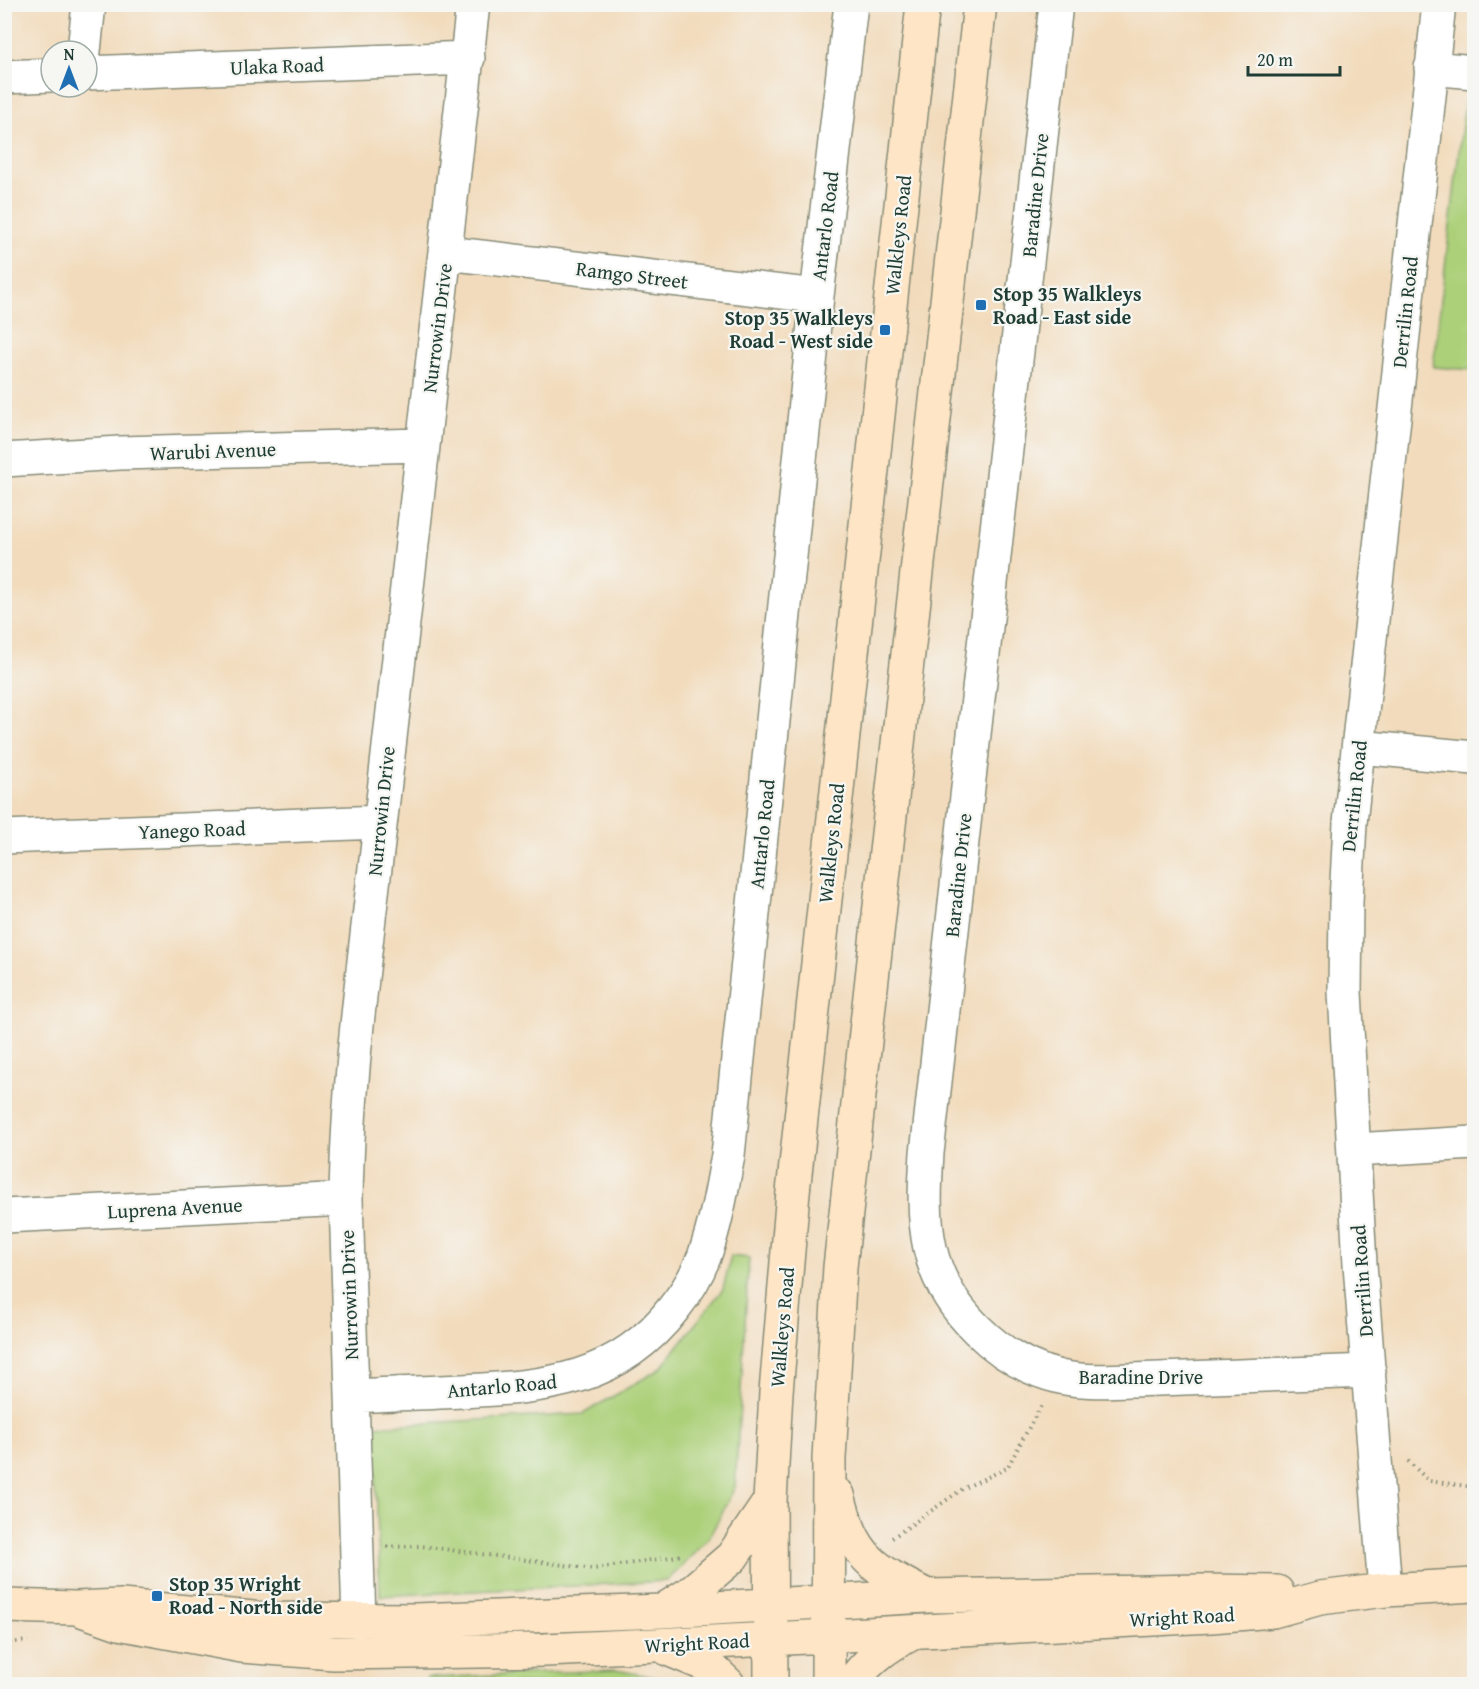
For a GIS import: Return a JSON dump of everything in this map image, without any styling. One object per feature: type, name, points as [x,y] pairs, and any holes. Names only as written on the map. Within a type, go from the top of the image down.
[{"type":"main road","name":"Walkleys Road","points":[[771,1684],[770,1501],[776,1392],[793,1192],[923,4]]},
{"type":"main road","points":[[828,1684],[829,1458],[840,1267],[980,4]]},
{"type":"main road","points":[[829,1458],[843,1516],[857,1547],[883,1572],[927,1596]]},
{"type":"main road","points":[[662,1611],[689,1594],[732,1557],[770,1501]]},
{"type":"main road","name":"Wright Road","points":[[76,1608],[119,1623],[242,1646],[278,1650],[334,1653],[545,1650],[912,1633],[1273,1611],[1320,1598],[1385,1590],[1474,1585]]},
{"type":"main road","name":"Wright Road","points":[[4,1606],[76,1608],[121,1606],[264,1619],[359,1621],[662,1611],[927,1596],[1270,1591],[1320,1598]]},
{"type":"main road","points":[[851,1684],[867,1663],[880,1651],[912,1633]]},
{"type":"main road","points":[[655,1645],[700,1661],[717,1672],[728,1684]]},
{"type":"street","points":[[85,39],[89,4]]},
{"type":"street","name":"Nurrowin Drive","points":[[359,1621],[346,1151],[380,822],[473,4]]},
{"type":"street","name":"Antarlo Road","points":[[352,1396],[496,1390],[545,1384],[598,1369],[630,1352],[664,1320],[693,1279],[704,1258],[720,1200],[728,1155],[817,296],[851,4]]},
{"type":"street","name":"Baradine Drive","points":[[1056,4],[927,1153],[925,1196],[930,1250],[941,1281],[960,1311],[978,1332],[1025,1363],[1059,1376],[1095,1381],[1369,1371]]},
{"type":"street","name":"Derrilin Road","points":[[1385,1590],[1345,992],[1346,902],[1350,823],[1439,4]]},
{"type":"street","name":"Ulaka Road","points":[[99,73],[468,58]]},
{"type":"street","points":[[1431,68],[1474,72]]},
{"type":"street","points":[[4,77],[39,76]]},
{"type":"street","name":"Ramgo Street","points":[[446,253],[817,296]]},
{"type":"street","name":"Warubi Avenue","points":[[4,460],[120,453],[422,445]]},
{"type":"street","points":[[1359,747],[1474,758]]},
{"type":"street","name":"Yanego Road","points":[[4,837],[380,822]]},
{"type":"street","points":[[1354,1150],[1474,1143]]},
{"type":"street","name":"Luprena Avenue","points":[[4,1216],[346,1200]]},
{"type":"path","points":[[886,1542],[964,1488],[1007,1468],[1044,1400]]},
{"type":"path","points":[[1407,1460],[1429,1480],[1474,1486]]},
{"type":"path","points":[[376,1548],[421,1546],[594,1569],[694,1553]]},
{"type":"green space","points":[[1465,101],[1474,102],[1474,370],[1433,367]]},
{"type":"green space","points":[[731,1256],[749,1258],[735,1487],[709,1538],[667,1581],[380,1596],[374,1426],[583,1414],[660,1369],[723,1289]]},
{"type":"green space","points":[[616,1670],[691,1684],[427,1684],[427,1678]]},
{"type":"place","name":"Stop 35 Walkleys Road - East side","points":[[981,305]]},
{"type":"place","name":"Stop 35 Walkleys Road - West side","points":[[885,330]]},
{"type":"place","name":"Stop 35 Wright Road - North side","points":[[157,1596]]}]
